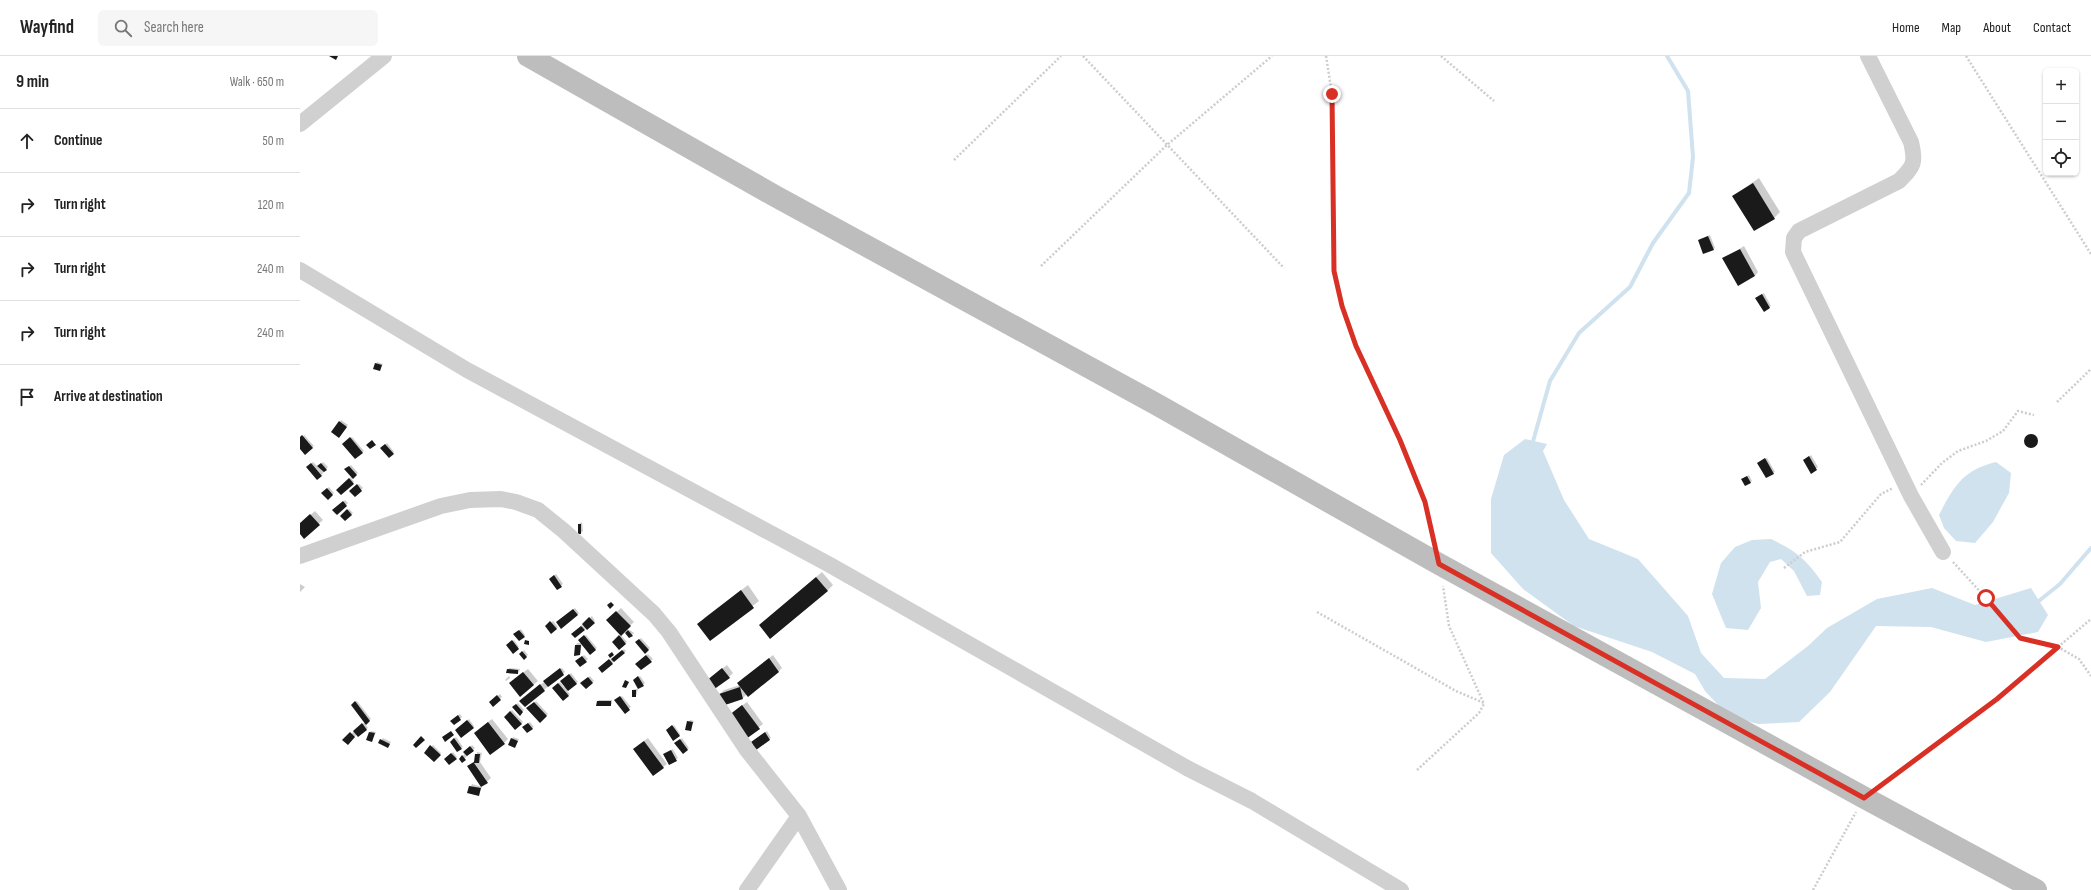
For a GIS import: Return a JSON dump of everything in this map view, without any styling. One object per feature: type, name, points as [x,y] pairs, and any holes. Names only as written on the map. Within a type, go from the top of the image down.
[{"type":"street","points":[[300,124],[384,56]]},
{"type":"street","points":[[528,56],[775,196],[1156,404],[1439,564],[1864,798],[2036,890]]},
{"type":"street","points":[[1868,56],[1911,142],[1914,157],[1912,169],[1899,181],[1799,231],[1794,238],[1792,252],[1908,489],[1943,552]]},
{"type":"street","points":[[300,270],[468,370],[830,565],[1188,768],[1252,801],[1401,890]]},
{"type":"street","points":[[300,556],[427,511],[470,500],[501,498],[538,510],[608,570],[654,614],[669,632],[747,750],[799,816],[839,890]]},
{"type":"street","points":[[747,890],[799,816]]},
{"type":"path","points":[[954,160],[1061,56]]},
{"type":"path","points":[[1083,56],[1284,268]]},
{"type":"path","points":[[1041,266],[1167,145],[1272,56]]},
{"type":"path","points":[[1326,56],[1332,94],[1334,271],[1340,299],[1356,346],[1400,440],[1425,502],[1439,564],[1449,626],[1484,704]]},
{"type":"path","points":[[1442,56],[1494,101]]},
{"type":"path","points":[[1966,56],[2091,254]]},
{"type":"path","points":[[2056,402],[2091,369]]},
{"type":"path","points":[[1784,568],[1804,552],[1840,542],[1880,494],[1908,489],[1958,451],[1986,441],[2003,431],[2018,411],[2034,415]]},
{"type":"path","points":[[1943,552],[1986,598],[2020,638],[2058,647],[2079,659],[2091,676]]},
{"type":"path","points":[[1317,612],[1456,691],[1484,704]]},
{"type":"path","points":[[1813,890],[1864,798],[1997,699],[2091,619]]},
{"type":"path","points":[[1417,770],[1479,713],[1484,704]]},
{"type":"water","points":[[1525,439],[1547,444],[1543,451],[1564,500],[1589,539],[1638,559],[1688,616],[1701,653],[1724,678],[1765,679],[1808,646],[1827,628],[1877,599],[1932,588],[1975,605],[2031,588],[2048,615],[2038,632],[1986,642],[1931,627],[1876,626],[1830,692],[1799,722],[1759,724],[1742,720],[1722,709],[1705,691],[1695,674],[1652,652],[1574,626],[1523,589],[1491,553],[1491,499],[1504,455]]},
{"type":"water","points":[[1996,462],[2011,473],[2009,493],[1993,522],[1975,543],[1956,541],[1944,528],[1939,515],[1955,488],[1967,475],[1985,465]]},
{"type":"water","points":[[1771,539],[1800,556],[1811,567],[1822,582],[1820,595],[1807,596],[1794,571],[1781,559],[1770,562],[1758,582],[1761,608],[1748,630],[1726,628],[1712,594],[1721,563],[1735,547],[1752,540]]},
{"type":"building","points":[[329,56],[338,56],[336,60]]},
{"type":"building","points":[[1753,183],[1775,219],[1754,231],[1732,196]]},
{"type":"building","points":[[1708,236],[1714,250],[1703,254],[1698,240]]},
{"type":"building","points":[[1740,249],[1755,276],[1738,286],[1722,258]]},
{"type":"building","points":[[1762,294],[1770,308],[1764,312],[1755,298]]},
{"type":"building","points":[[375,363],[382,365],[380,371],[373,369]]},
{"type":"building","points":[[339,421],[347,427],[339,438],[331,432]]},
{"type":"building","points":[[2031,434],[2036,436],[2038,441],[2036,446],[2031,448],[2026,446],[2024,441],[2026,436]]},
{"type":"building","points":[[302,435],[313,448],[305,455],[300,449],[300,437]]},
{"type":"building","points":[[350,437],[363,453],[355,459],[342,444]]},
{"type":"building","points":[[372,440],[376,445],[370,449],[366,445]]},
{"type":"building","points":[[385,444],[394,454],[389,458],[380,448]]},
{"type":"building","points":[[1809,456],[1817,470],[1811,474],[1803,460]]},
{"type":"building","points":[[1765,458],[1774,474],[1766,478],[1757,463]]},
{"type":"building","points":[[311,463],[322,476],[317,480],[306,467]]},
{"type":"building","points":[[321,463],[327,470],[324,472],[317,466]]},
{"type":"building","points":[[349,466],[357,475],[353,479],[344,469]]},
{"type":"building","points":[[1747,476],[1751,483],[1745,486],[1741,479]]},
{"type":"building","points":[[349,478],[354,484],[341,495],[336,490]]},
{"type":"building","points":[[357,484],[362,491],[355,497],[349,491]]},
{"type":"building","points":[[327,488],[333,495],[328,500],[321,493]]},
{"type":"building","points":[[343,501],[347,506],[337,515],[332,510]]},
{"type":"building","points":[[347,509],[352,515],[345,521],[340,516]]},
{"type":"building","points":[[310,514],[320,525],[304,539],[300,534],[300,523]]},
{"type":"building","points":[[578,524],[581,524],[581,534],[578,534]]},
{"type":"building","points":[[554,575],[562,587],[557,590],[549,579]]},
{"type":"building","points":[[816,577],[828,591],[770,639],[759,625]]},
{"type":"building","points":[[741,590],[754,608],[710,641],[697,624]]},
{"type":"building","points":[[611,602],[614,605],[610,609],[607,605]]},
{"type":"building","points":[[573,609],[578,615],[561,629],[556,622]]},
{"type":"building","points":[[616,611],[631,626],[621,636],[606,620]]},
{"type":"building","points":[[589,617],[595,623],[587,630],[582,624]]},
{"type":"building","points":[[550,621],[557,629],[551,634],[545,626]]},
{"type":"building","points":[[581,626],[585,630],[575,638],[571,634]]},
{"type":"building","points":[[519,630],[525,637],[519,641],[513,634]]},
{"type":"building","points":[[628,630],[633,636],[629,638],[625,633]]},
{"type":"building","points":[[584,635],[596,650],[590,655],[578,640]]},
{"type":"building","points":[[619,635],[626,644],[619,650],[612,642]]},
{"type":"building","points":[[639,639],[649,650],[645,654],[635,642]]},
{"type":"building","points":[[512,640],[519,649],[513,654],[506,645]]},
{"type":"building","points":[[525,640],[529,641],[529,645],[524,644]]},
{"type":"building","points":[[575,645],[581,645],[580,655],[574,656]]},
{"type":"building","points":[[622,650],[625,653],[614,662],[611,659]]},
{"type":"building","points":[[522,651],[527,657],[524,660],[519,654]]},
{"type":"building","points":[[612,652],[614,655],[610,658],[608,655]]},
{"type":"building","points":[[646,655],[652,662],[641,670],[635,664]]},
{"type":"building","points":[[582,656],[587,662],[580,667],[575,661]]},
{"type":"building","points":[[769,658],[779,672],[748,697],[737,683]]},
{"type":"building","points":[[609,659],[613,664],[602,673],[598,668]]},
{"type":"building","points":[[560,668],[564,675],[548,687],[543,681]]},
{"type":"building","points":[[722,668],[730,678],[713,690],[706,681]]},
{"type":"building","points":[[507,669],[518,670],[518,674],[506,673]]},
{"type":"building","points":[[523,672],[534,685],[520,697],[509,683]]},
{"type":"building","points":[[569,674],[577,684],[568,691],[560,681]]},
{"type":"building","points":[[638,676],[644,686],[638,689],[633,680]]},
{"type":"building","points":[[588,677],[593,683],[586,689],[580,683]]},
{"type":"building","points":[[625,680],[629,682],[626,688],[622,687]]},
{"type":"building","points":[[558,683],[569,696],[563,701],[552,688]]},
{"type":"building","points":[[540,684],[545,691],[525,707],[519,701]]},
{"type":"building","points":[[740,687],[743,699],[722,706],[719,694]]},
{"type":"building","points":[[632,690],[636,690],[636,697],[632,697]]},
{"type":"building","points":[[497,695],[501,700],[493,707],[489,702]]},
{"type":"building","points":[[620,696],[630,710],[625,714],[614,700]]},
{"type":"building","points":[[355,701],[370,721],[366,725],[351,705]]},
{"type":"building","points":[[597,701],[611,701],[611,706],[596,706]]},
{"type":"building","points":[[534,702],[547,716],[540,723],[526,708]]},
{"type":"building","points":[[516,704],[523,712],[520,716],[512,707]]},
{"type":"building","points":[[742,705],[760,729],[746,739],[728,716]]},
{"type":"building","points":[[510,711],[522,724],[515,730],[504,717]]},
{"type":"building","points":[[458,715],[461,720],[454,725],[450,721]]},
{"type":"building","points":[[467,720],[474,728],[461,738],[455,730]]},
{"type":"building","points":[[687,721],[693,722],[691,731],[685,730]]},
{"type":"building","points":[[488,722],[505,744],[490,755],[474,733]]},
{"type":"building","points":[[362,723],[367,730],[358,737],[353,731]]},
{"type":"building","points":[[528,723],[533,729],[527,733],[522,727]]},
{"type":"building","points":[[672,725],[680,736],[673,741],[666,730]]},
{"type":"building","points":[[451,731],[454,735],[445,742],[442,737]]},
{"type":"building","points":[[350,732],[355,737],[348,745],[342,740]]},
{"type":"building","points":[[369,732],[375,733],[372,742],[366,740]]},
{"type":"building","points":[[765,732],[770,740],[756,750],[751,742]]},
{"type":"building","points":[[421,736],[425,740],[416,748],[413,745]]},
{"type":"building","points":[[454,738],[462,749],[457,752],[450,742]]},
{"type":"building","points":[[511,738],[518,741],[515,748],[508,745]]},
{"type":"building","points":[[380,739],[390,744],[388,748],[378,743]]},
{"type":"building","points":[[680,739],[688,750],[683,754],[674,743]]},
{"type":"building","points":[[644,741],[664,768],[653,776],[633,749]]},
{"type":"building","points":[[430,745],[441,755],[434,762],[424,753]]},
{"type":"building","points":[[470,746],[474,751],[467,756],[463,752]]},
{"type":"building","points":[[671,750],[677,761],[669,765],[663,754]]},
{"type":"building","points":[[451,753],[457,759],[449,765],[444,759]]},
{"type":"building","points":[[475,754],[480,754],[479,763],[474,763],[488,783],[481,787],[467,766],[474,762]]},
{"type":"building","points":[[462,755],[466,760],[462,763],[459,759]]},
{"type":"building","points":[[469,786],[481,788],[479,796],[467,793]]},
{"type":"waterway","points":[[1532,445],[1550,381],[1579,333],[1630,287],[1653,243],[1689,193],[1693,157],[1688,91],[1667,56]]},
{"type":"waterway","points":[[2035,604],[2060,584],[2091,548]]},
{"type":"route","points":[[1332,94],[1334,271],[1342,306],[1356,346],[1400,440],[1425,502],[1439,564],[1864,798],[1913,760],[1997,699],[2058,647],[2020,638],[1986,598]]}]
